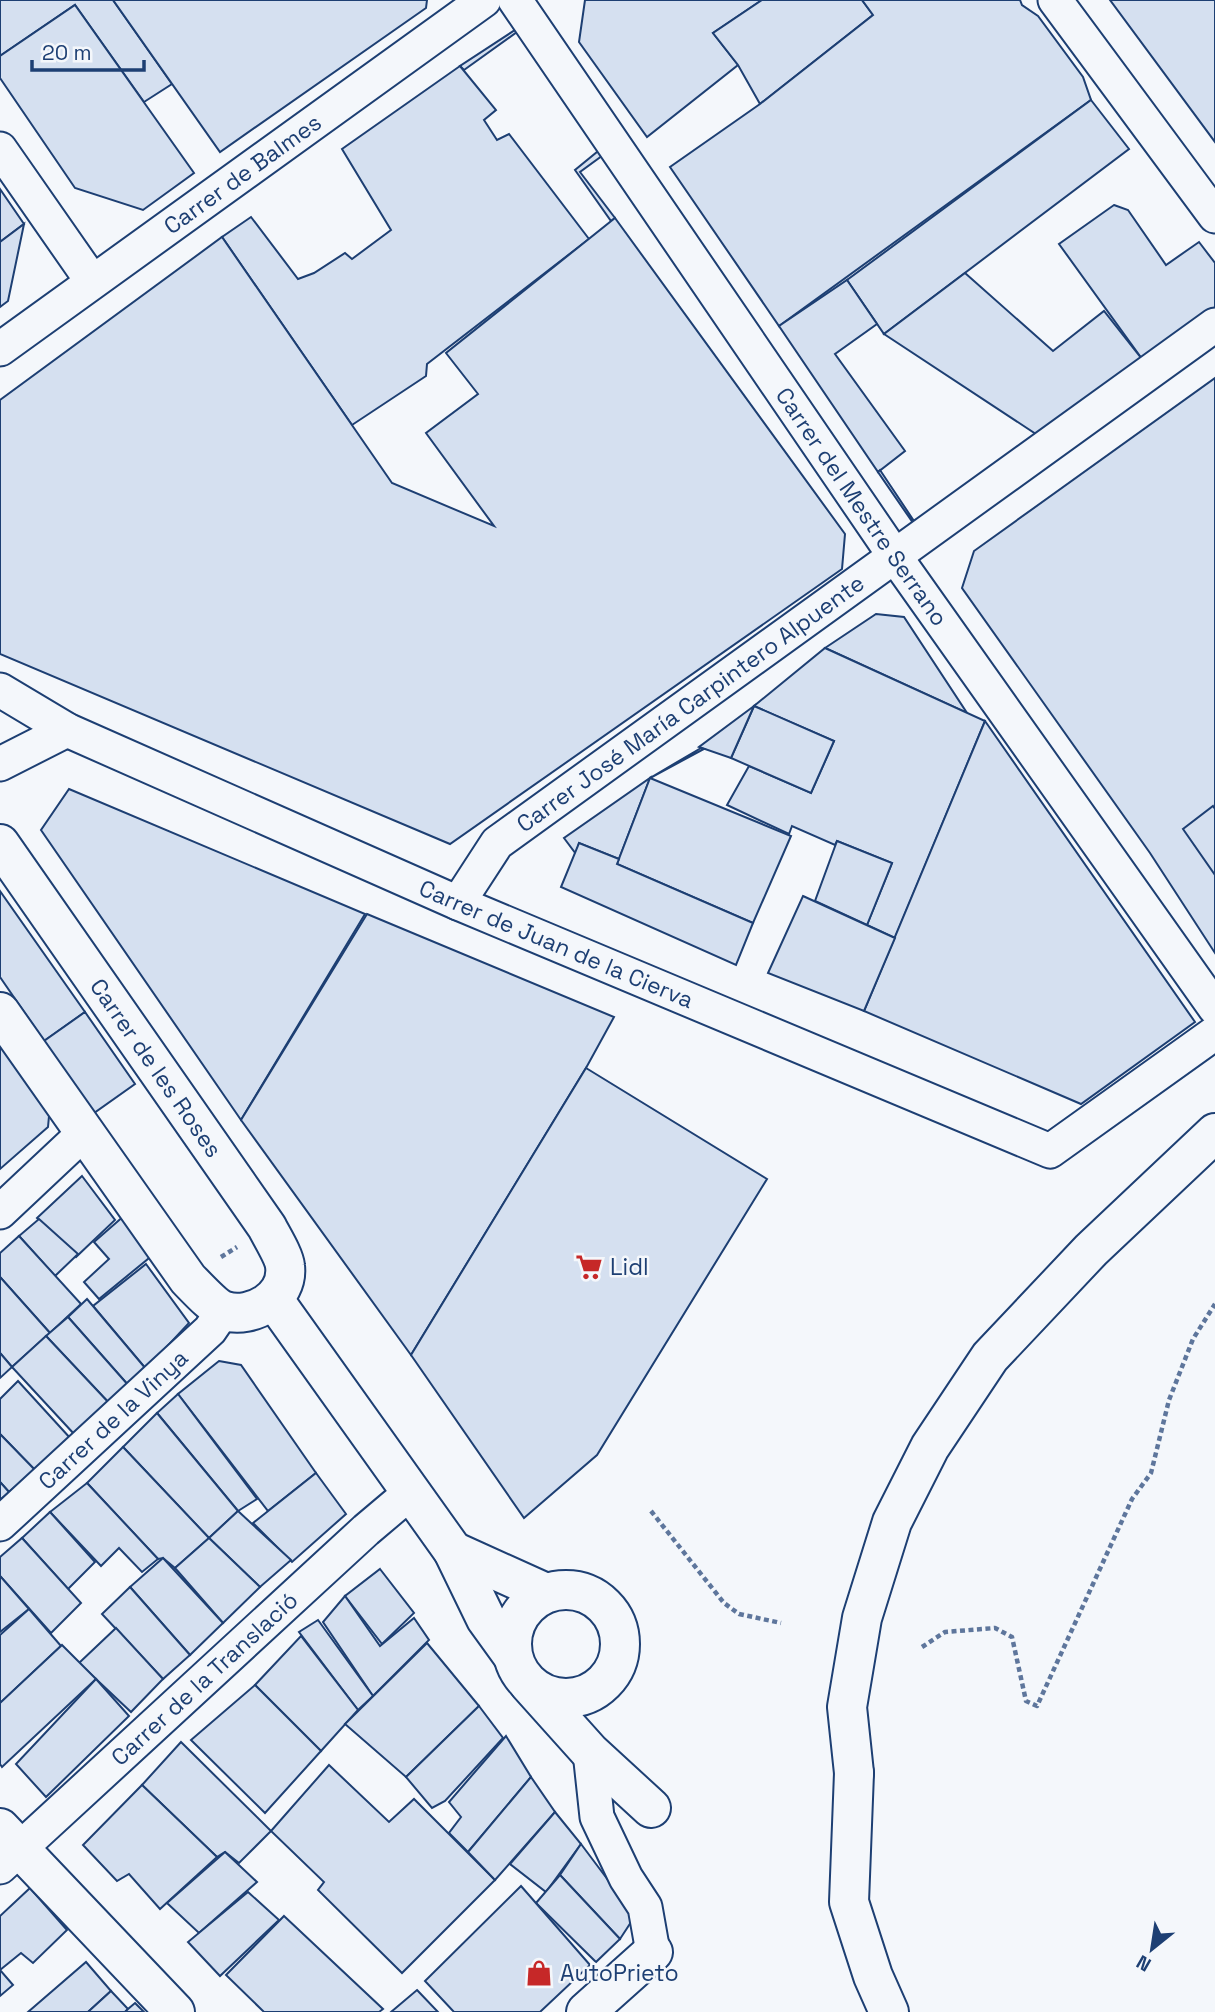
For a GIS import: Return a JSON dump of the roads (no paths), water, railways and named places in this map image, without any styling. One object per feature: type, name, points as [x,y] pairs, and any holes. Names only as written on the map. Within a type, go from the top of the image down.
[{"type":"main road","name":"Carrer de les Roses","points":[[0,844],[267,1227],[285,1266],[282,1286],[274,1300]]},
{"type":"main road","points":[[0,1012],[188,1279],[223,1311],[245,1312],[274,1300],[453,1551],[486,1619],[521,1670],[590,1752],[651,1808]]},
{"type":"main road","points":[[889,2012],[873,1976],[849,1902],[854,1773],[848,1707],[862,1618],[892,1522],[930,1447],[990,1357],[1091,1250],[1215,1133]]},
{"type":"main road","points":[[453,1551],[546,1593]]},
{"type":"main road","points":[[576,1590],[591,1595],[613,1618],[619,1633],[620,1648],[616,1665],[607,1680],[594,1691],[578,1697],[561,1698],[544,1694],[521,1670],[511,1639],[522,1611],[533,1600],[546,1593],[576,1590]]},
{"type":"main road","points":[[7,1848],[175,2012]]},
{"type":"main road","points":[[586,2012],[653,1952]]},
{"type":"street","name":"Carrer de Balmes","points":[[0,349],[484,0]]},
{"type":"street","name":"Carrer del Mestre Serrano","points":[[515,0],[894,555],[1215,1008]]},
{"type":"street","points":[[1055,0],[1215,216]]},
{"type":"street","points":[[0,149],[92,281]]},
{"type":"street","name":"Carrer José María Carpintero Alpuente","points":[[458,903],[497,843],[1215,325]]},
{"type":"street","name":"Carrer de Juan de la Cierva","points":[[0,690],[67,730],[458,903],[1050,1151],[1215,1033]]},
{"type":"street","points":[[0,764],[67,730]]},
{"type":"street","points":[[0,1212],[84,1133]]},
{"type":"street","name":"Carrer de la Vinya","points":[[0,1524],[210,1330],[223,1311]]},
{"type":"street","name":"Carrer de la Translació","points":[[7,1848],[411,1492]]},
{"type":"street","points":[[590,1752],[597,1817],[626,1878],[645,1907],[653,1952]]},
{"type":"place","name":"Lidl","points":[[589,1267]]},
{"type":"place","name":"AutoPrieto","points":[[539,1973]]}]
